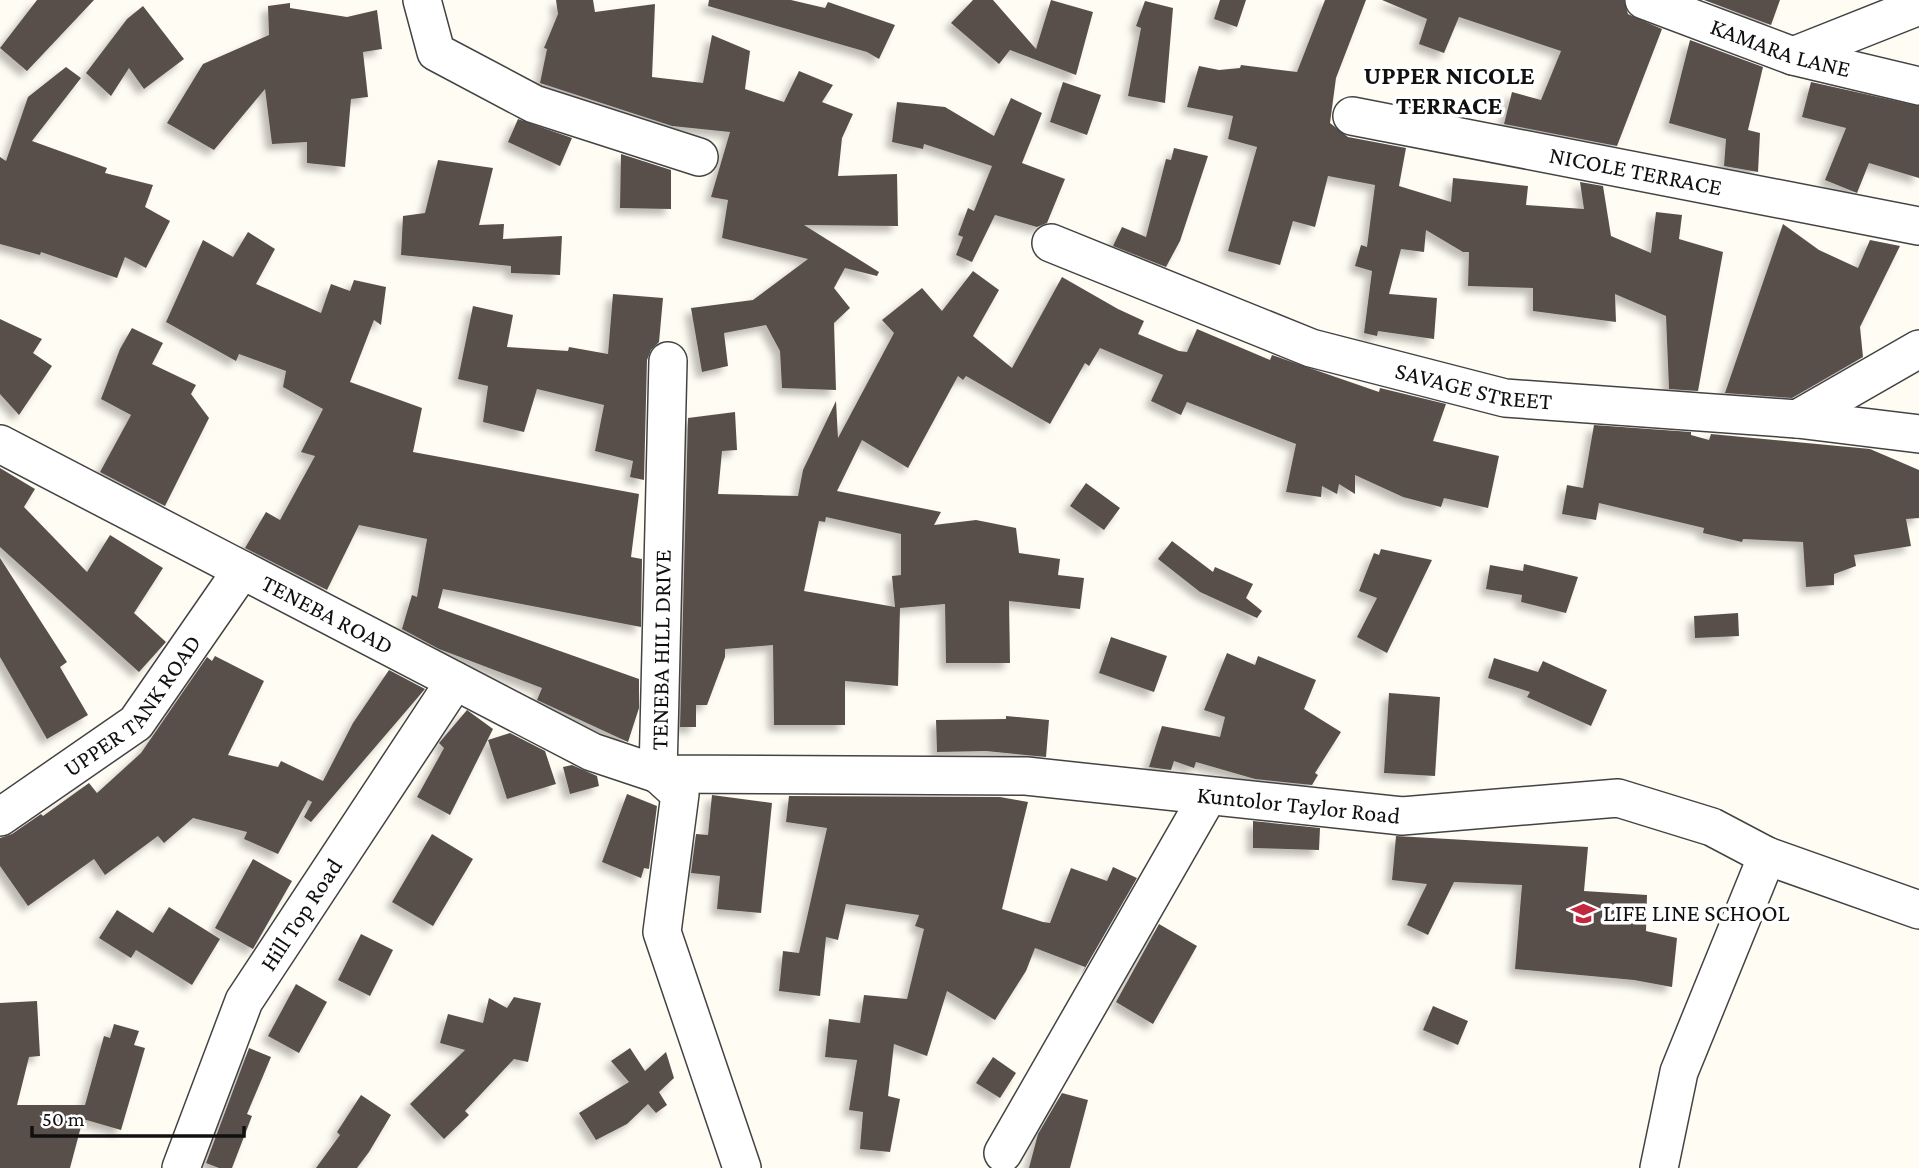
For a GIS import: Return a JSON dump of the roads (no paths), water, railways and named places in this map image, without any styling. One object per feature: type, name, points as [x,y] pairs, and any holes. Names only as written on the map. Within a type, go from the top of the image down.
[{"type":"street","points":[[422,0],[436,52],[534,104],[699,157]]},
{"type":"street","name":"KAMARA LANE","points":[[1644,0],[1793,56],[1919,86]]},
{"type":"street","points":[[1793,56],[1919,6]]},
{"type":"street","name":"NICOLE TERRACE","points":[[1352,116],[1919,226]]},
{"type":"street","name":"SAVAGE STREET","points":[[1051,243],[1311,348],[1505,398],[1797,419],[1919,434]]},
{"type":"street","points":[[1797,419],[1919,349]]},
{"type":"street","name":"TENEBA HILL DRIVE","points":[[668,361],[658,774],[680,794],[662,932],[742,1168]]},
{"type":"street","name":"TENEBA ROAD","points":[[0,444],[592,752],[658,774]]},
{"type":"street","name":"UPPER TANK ROAD","points":[[0,817],[136,723],[242,570]]},
{"type":"street","name":"Hill Top Road","points":[[181,1168],[244,1001],[455,681]]},
{"type":"street","name":"Kuntolor Taylor Road","points":[[658,774],[1026,776],[1402,816],[1618,799],[1712,827],[1767,856],[1919,910]]},
{"type":"street","points":[[1003,1153],[1208,796]]},
{"type":"street","points":[[1659,1168],[1679,1072],[1767,856]]},
{"type":"place","name":"LIFE LINE SCHOOL","points":[[1583,913]]},
{"type":"district","name":"UPPER NICOLE TERRACE","points":[[1449,90]]}]
